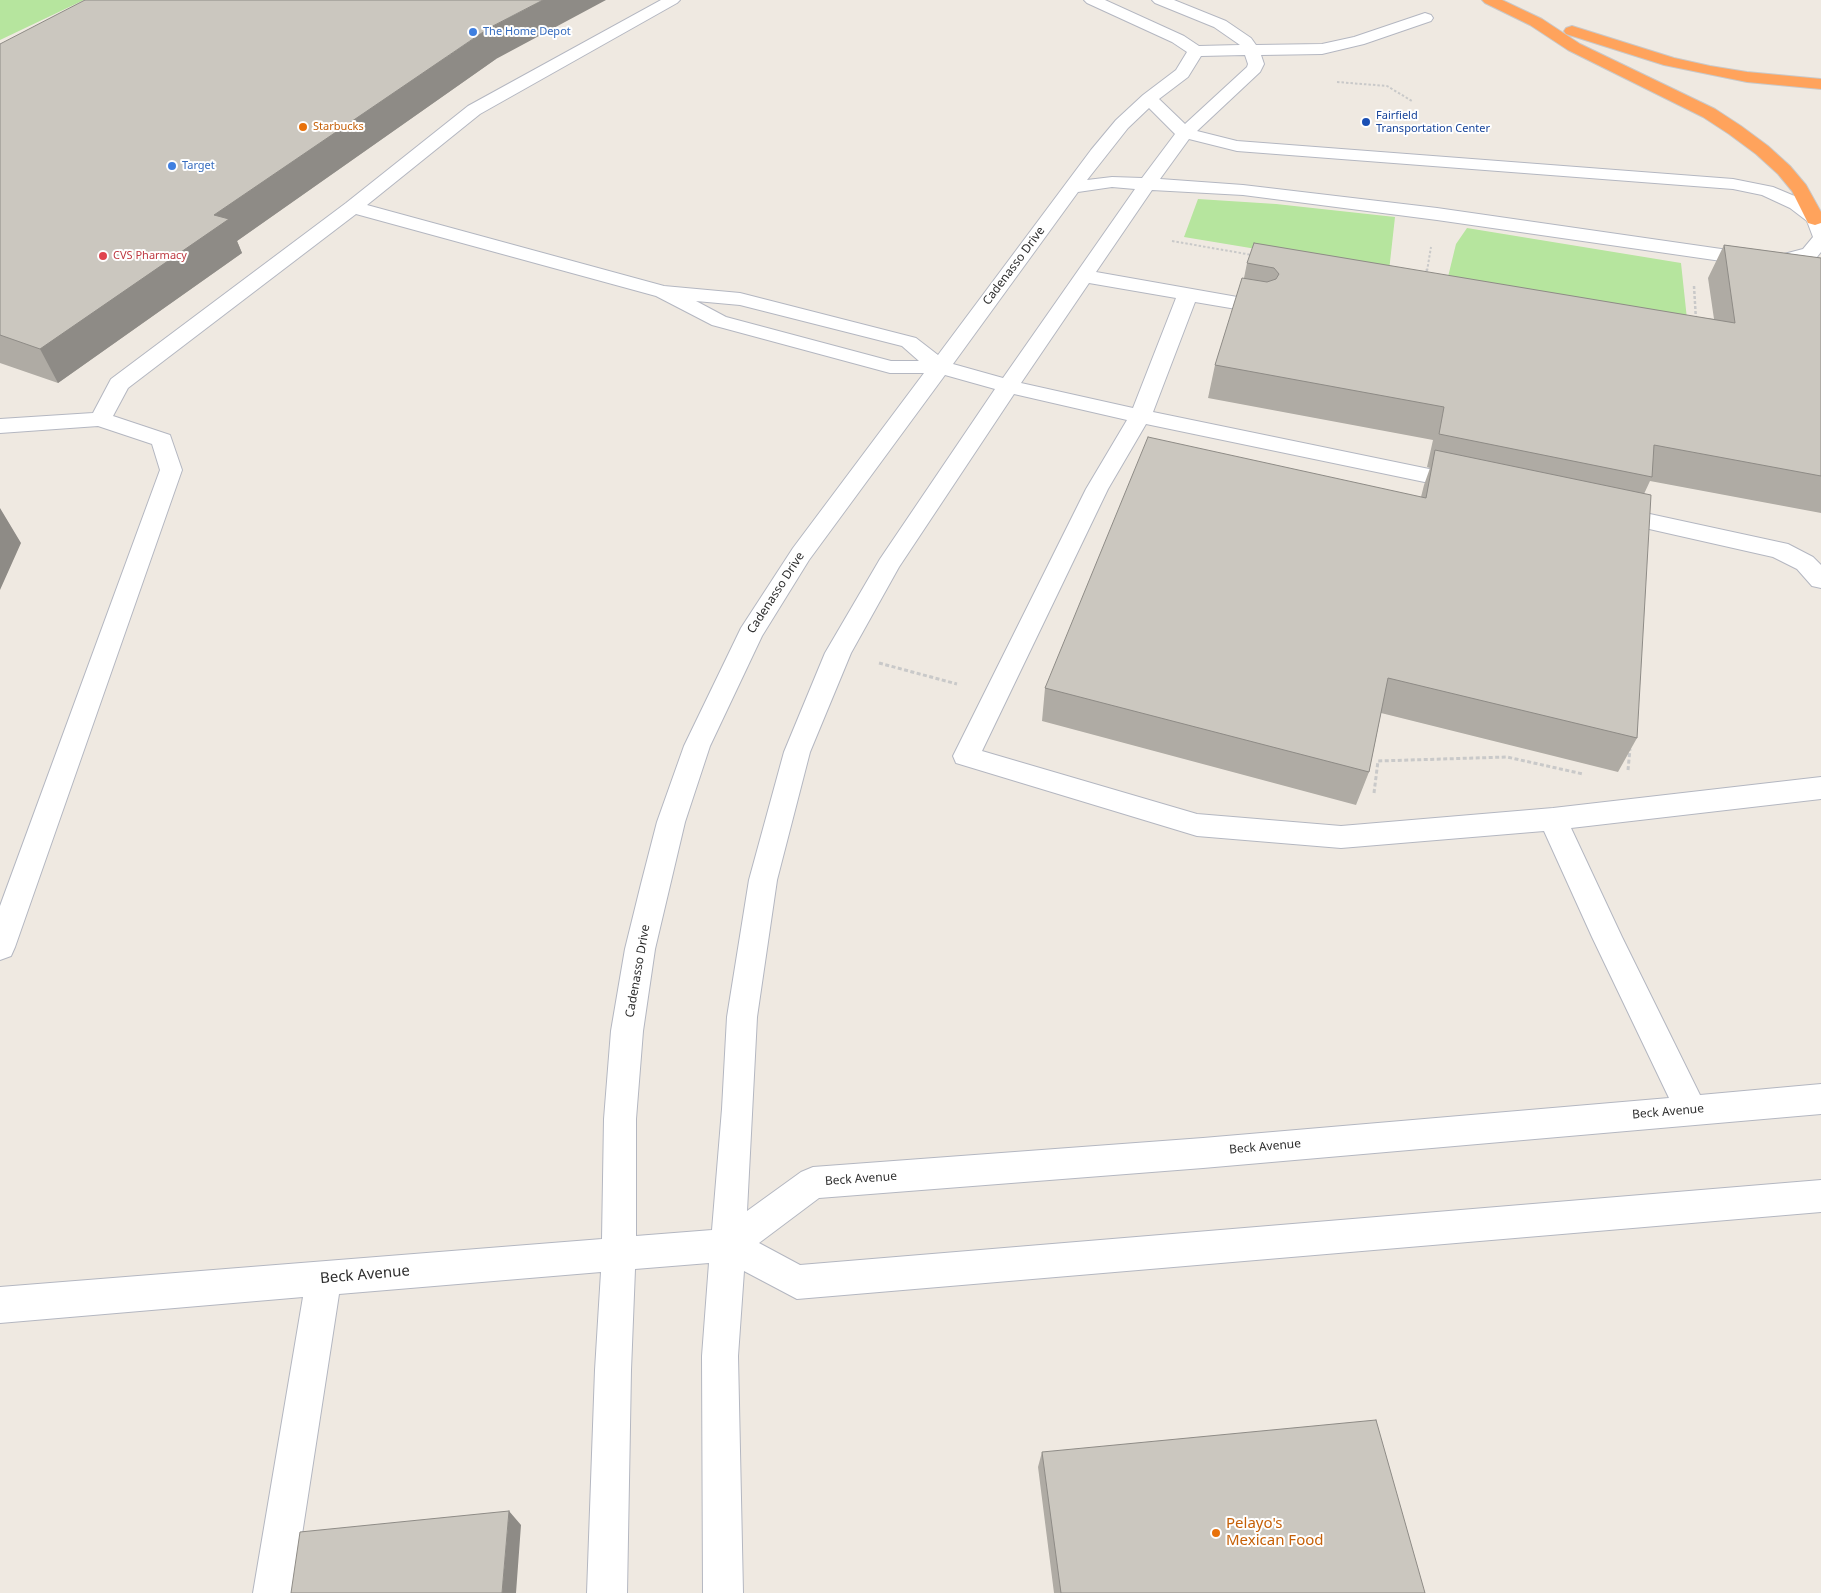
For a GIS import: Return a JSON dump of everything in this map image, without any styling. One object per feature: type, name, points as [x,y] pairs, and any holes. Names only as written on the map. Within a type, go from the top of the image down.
[{"type":"highway","points":[[1490,0],[1536,22],[1574,47],[1709,113],[1742,135],[1784,170],[1800,189],[1818,227]]},
{"type":"highway","points":[[1536,22],[1584,34],[1670,62],[1710,71],[1747,77],[1821,84]]},
{"type":"street","points":[[100,419],[119,384],[353,208],[474,110],[672,0]]},
{"type":"street","points":[[1092,0],[1178,39],[1196,51],[1322,49],[1358,41],[1425,18]]},
{"type":"street","points":[[723,1593],[720,1356],[729,1245],[742,1017],[763,880],[797,752],[838,653],[888,565],[934,494],[1147,183],[1185,133],[1254,69],[1256,64],[1252,51],[1245,41],[1220,24],[1160,0]]},
{"type":"street","name":"Cadenasso Drive","points":[[607,1593],[612,1370],[619,1253],[620,1119],[627,1031],[640,949],[655,884],[671,822],[697,746],[755,626],[801,554],[1097,154],[1122,124],[1149,99],[1182,73],[1196,51]]},
{"type":"street","points":[[1149,99],[1185,133],[1237,146],[1733,184],[1767,191],[1797,204],[1818,227]]},
{"type":"street","points":[[1074,187],[1112,182],[1243,190],[1437,214],[1749,259],[1784,260],[1810,253],[1821,240]]},
{"type":"street","points":[[353,208],[663,292],[740,299],[909,342],[940,367]]},
{"type":"street","points":[[1084,276],[1260,307]]},
{"type":"street","points":[[663,292],[719,321],[890,366],[940,367],[1009,386],[1140,416],[1479,487]]},
{"type":"street","points":[[1188,294],[1140,416],[1097,489],[966,756],[1197,825],[1341,838],[1553,819],[1821,788]]},
{"type":"street","points":[[0,426],[100,419],[162,440],[171,470],[0,947]]},
{"type":"street","points":[[1595,511],[1780,550],[1805,563],[1821,580]]},
{"type":"street","points":[[1553,819],[1607,937],[1691,1110]]},
{"type":"street","name":"Beck Avenue","points":[[0,1305],[729,1245],[812,1182],[1203,1153],[1821,1099]]},
{"type":"street","points":[[729,1245],[797,1282],[1821,1196]]},
{"type":"street","points":[[273,1593],[324,1278]]},
{"type":"path","points":[[1330,82],[1387,86],[1412,101]]},
{"type":"path","points":[[1172,241],[1260,256]]},
{"type":"path","points":[[1425,284],[1432,241]]},
{"type":"path","points":[[1692,251],[1696,329]]},
{"type":"path","points":[[876,662],[997,695]]},
{"type":"path","points":[[1628,774],[1630,745]]},
{"type":"path","points":[[1374,800],[1378,761],[1507,757],[1590,776]]},
{"type":"green space","points":[[0,0],[84,0],[0,40]]},
{"type":"green space","points":[[1198,199],[1276,204],[1395,217],[1389,271],[1184,237]]},
{"type":"green space","points":[[1467,228],[1681,263],[1687,319],[1447,281],[1456,244]]},
{"type":"building","name":"Target","points":[[85,0],[543,0],[489,28],[214,215],[229,219],[40,349],[0,335],[0,44]]},
{"type":"building","points":[[1254,243],[1735,323],[1724,245],[1821,258],[1821,476],[1654,445],[1652,477],[1439,434],[1444,407],[1215,365],[1242,278],[1267,282],[1276,279],[1279,274],[1274,268],[1247,263]]},
{"type":"building","points":[[1148,437],[1426,498],[1435,450],[1651,495],[1637,738],[1388,678],[1369,772],[1045,688]]},
{"type":"building","points":[[1376,1420],[1425,1593],[1061,1593],[1042,1452]]},
{"type":"building","points":[[509,1511],[502,1593],[291,1593],[300,1532]]},
{"type":"place","name":"The Home Depot","points":[[473,32]]},
{"type":"place","name":"Fairfield Transportation Center","points":[[1366,122]]},
{"type":"place","name":"Starbucks","points":[[303,127]]},
{"type":"place","name":"Target","points":[[172,166]]},
{"type":"place","name":"CVS Pharmacy","points":[[103,256]]},
{"type":"place","name":"Pelayo's Mexican Food","points":[[1216,1533]]}]
